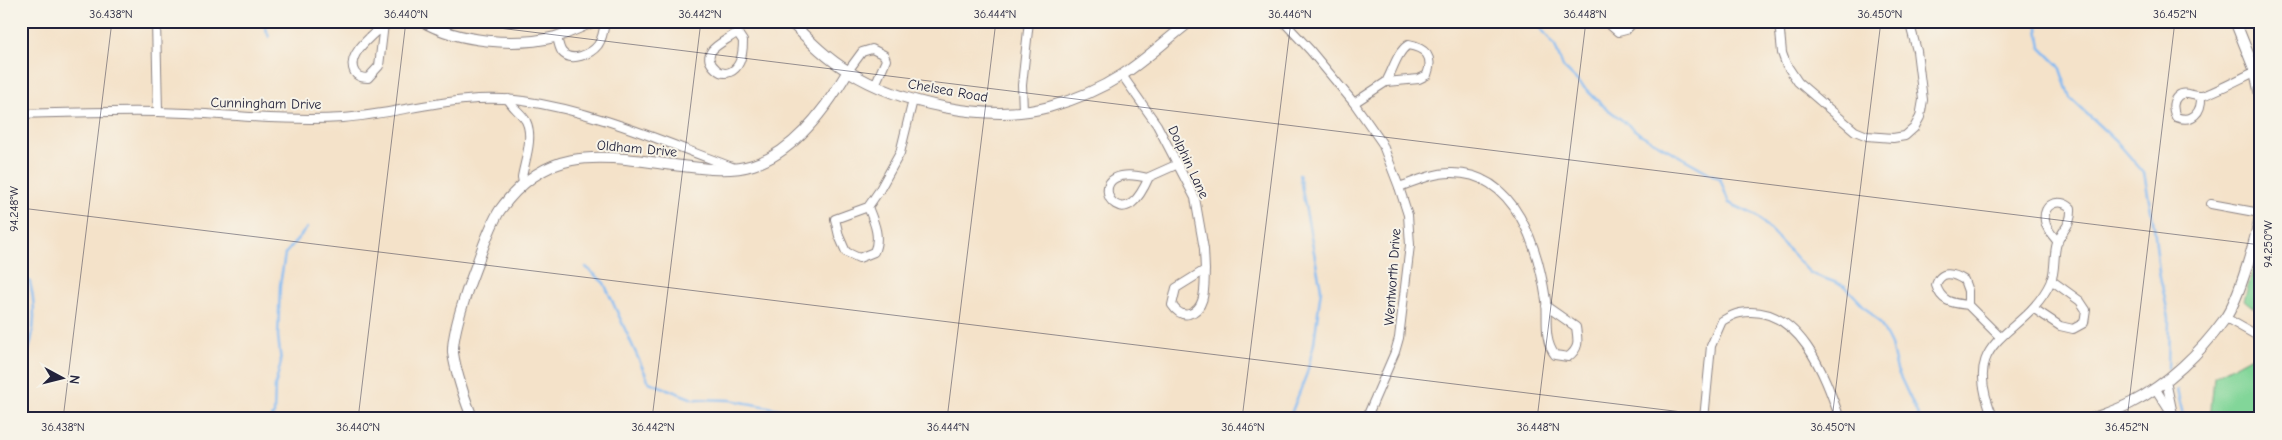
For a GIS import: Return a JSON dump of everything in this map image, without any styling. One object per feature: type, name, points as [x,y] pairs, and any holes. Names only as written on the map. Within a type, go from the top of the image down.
[{"type":"street","points":[[156,21],[158,112]]},
{"type":"street","points":[[422,21],[466,37],[494,42],[519,42],[557,36],[595,21]]},
{"type":"street","points":[[557,36],[562,52],[570,57],[580,57],[593,50],[599,44],[605,21]]},
{"type":"street","points":[[737,32],[743,41],[740,63],[730,72],[722,73],[715,68],[710,54],[714,46],[737,32],[742,21]]},
{"type":"street","name":"Chelsea Road","points":[[790,21],[823,52],[848,71],[891,93],[913,100],[985,112],[1023,111],[1048,107],[1079,97],[1122,75],[1191,21]]},
{"type":"street","points":[[1023,111],[1022,86],[1029,21]]},
{"type":"street","name":"Wentworth Drive","points":[[1282,21],[1310,50],[1354,103],[1382,144],[1408,215],[1410,244],[1402,324],[1395,352],[1366,419]]},
{"type":"street","points":[[1610,21],[1611,26],[1618,32],[1626,30],[1634,21]]},
{"type":"street","points":[[1779,21],[1782,53],[1786,64],[1798,82],[1855,131],[1867,136],[1892,138],[1905,136],[1914,128],[1920,117],[1923,100],[1917,51],[1909,21]]},
{"type":"street","points":[[2235,21],[2258,70],[2261,100]]},
{"type":"street","points":[[385,23],[379,66],[368,78],[361,78],[355,73],[352,66],[353,55],[385,23]]},
{"type":"street","points":[[1354,103],[1386,82],[1419,78],[1426,75],[1430,62],[1425,50],[1408,45],[1403,48],[1386,82]]},
{"type":"street","points":[[848,71],[862,52],[872,48],[878,51],[886,60],[875,84]]},
{"type":"street","points":[[2201,96],[2258,70]]},
{"type":"street","name":"Oldham Drive","points":[[473,419],[453,354],[454,337],[472,275],[499,212],[523,183],[546,167],[570,158],[618,158],[703,169],[736,169],[754,165],[777,153],[809,126],[833,96],[848,71]]},
{"type":"street","name":"Dolphin Lane","points":[[1122,75],[1157,125],[1195,198],[1204,250],[1205,270],[1204,290],[1199,308],[1191,313],[1184,314],[1176,311],[1172,305],[1176,288],[1205,270]]},
{"type":"street","name":"Cunningham Drive","points":[[21,114],[158,112],[342,118],[472,98],[508,99],[582,113],[736,169]]},
{"type":"street","points":[[508,99],[526,122],[529,134],[522,177],[523,183]]},
{"type":"street","points":[[868,207],[875,226],[877,246],[874,252],[859,258],[846,252],[838,236],[835,219],[868,207],[900,153],[913,100]]},
{"type":"street","points":[[1149,178],[1126,174],[1113,178],[1108,185],[1111,201],[1119,207],[1125,207],[1133,203],[1149,178],[1178,164]]},
{"type":"street","points":[[1399,187],[1432,176],[1452,173],[1476,177],[1502,193],[1519,214],[1530,237],[1538,261],[1546,306],[1550,348],[1555,355],[1568,357],[1578,348],[1576,327],[1546,306]]},
{"type":"street","points":[[1994,419],[1987,404],[1982,370],[1988,350],[2033,308],[2051,280],[2058,242],[2071,218],[2071,208],[2065,203],[2058,202],[2051,204],[2046,209],[2044,221],[2048,230],[2058,242]]},
{"type":"street","points":[[2091,419],[2131,403],[2166,381],[2198,351],[2226,318],[2243,278],[2261,212],[2211,204]]},
{"type":"street","points":[[1968,305],[1968,291],[1964,280],[1951,274],[1944,274],[1938,279],[1936,285],[1943,299],[1949,302],[1968,305],[2000,337]]},
{"type":"street","points":[[2033,308],[2060,326],[2073,330],[2084,323],[2086,310],[2080,301],[2051,280]]},
{"type":"street","points":[[1704,419],[1711,346],[1722,321],[1739,312],[1758,313],[1774,318],[1792,328],[1806,345],[1822,372],[1840,419]]},
{"type":"street","points":[[2226,318],[2261,338]]},
{"type":"street","points":[[2166,381],[2174,419]]},
{"type":"street","points":[[2155,388],[2174,419]]},
{"type":"green space","points":[[2261,242],[2261,314],[2244,300]]},
{"type":"green space","points":[[2252,356],[2261,362],[2261,419],[2210,419],[2214,377]]},
{"type":"waterway","points":[[263,21],[269,37]]},
{"type":"waterway","points":[[1535,21],[1555,46],[1563,67],[1601,104],[1640,134],[1720,179],[1729,203],[1757,216],[1810,273],[1845,286],[1880,323],[1891,345],[1897,370],[1920,419]]},
{"type":"waterway","points":[[2037,21],[2041,48],[2059,66],[2070,98],[2118,143],[2144,173],[2154,226],[2159,272],[2169,318],[2168,368]]},
{"type":"waterway","points":[[1289,419],[1307,373],[1314,343],[1321,289],[1299,174]]},
{"type":"waterway","points":[[271,419],[274,414],[275,386],[281,362],[278,336],[280,285],[285,254],[307,228]]},
{"type":"waterway","points":[[586,267],[604,283],[649,382],[693,399],[730,400],[806,414],[881,416],[891,419]]},
{"type":"waterway","points":[[21,277],[30,282],[34,307],[31,341],[21,377]]},
{"type":"waterway","points":[[2177,390],[2184,419]]}]
